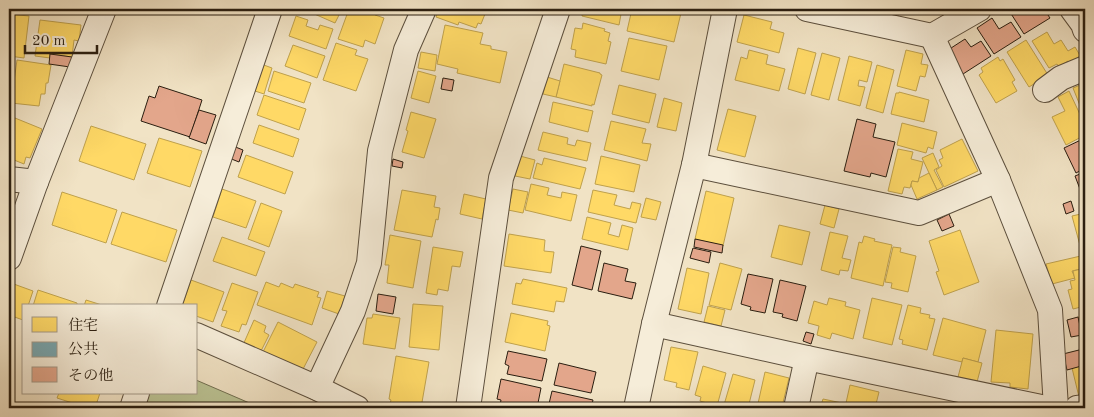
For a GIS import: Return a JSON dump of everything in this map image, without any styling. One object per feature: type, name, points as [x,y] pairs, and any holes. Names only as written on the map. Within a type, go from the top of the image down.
[{"type":"street","points":[[9,258],[36,182],[104,9]]},
{"type":"street","points":[[170,304],[270,9]]},
{"type":"street","points":[[317,388],[353,311],[369,263],[380,151],[406,50],[424,9]]},
{"type":"street","points":[[468,408],[501,178],[558,9]]},
{"type":"street","points":[[636,408],[654,324],[694,165],[725,9]]},
{"type":"street","points":[[807,9],[932,36],[979,9]]},
{"type":"street","points":[[1072,9],[1085,30]]},
{"type":"street","points":[[932,36],[998,180],[1050,310],[1056,408]]},
{"type":"street","points":[[1045,90],[1061,78],[1085,68]]},
{"type":"street","points":[[694,165],[919,213],[998,180]]},
{"type":"street","points":[[9,179],[36,182]]},
{"type":"street","points":[[654,324],[1046,408]]},
{"type":"street","points":[[198,336],[317,388],[357,408]]},
{"type":"street","points":[[796,408],[807,358]]},
{"type":"street","points":[[132,408],[137,394]]},
{"type":"street","points":[[1077,408],[1085,408]]},
{"type":"green space","points":[[198,381],[261,408],[140,408],[146,394],[198,394]]},
{"type":"building: 住宅","points":[[303,9],[342,9],[335,23]]},
{"type":"building: 住宅","points":[[349,9],[369,9],[376,11],[375,15],[384,18],[375,44],[365,40],[363,47],[338,39]]},
{"type":"building: 住宅","points":[[439,9],[487,9],[481,24],[478,23],[476,28],[459,22],[458,25],[436,17]]},
{"type":"building: 住宅","points":[[583,9],[622,9],[619,25],[582,16]]},
{"type":"building: 住宅","points":[[632,9],[655,9],[654,12],[659,13],[660,9],[664,9],[681,13],[674,42],[627,31]]},
{"type":"building: 住宅","points":[[874,9],[901,9],[899,15]]},
{"type":"building: 住宅","points":[[939,9],[955,9],[943,16]]},
{"type":"building: 住宅","points":[[9,14],[29,16],[24,58],[9,56]]},
{"type":"building: 住宅","points":[[744,15],[772,22],[770,29],[784,33],[779,53],[737,42]]},
{"type":"building: 住宅","points":[[296,16],[308,20],[306,26],[318,30],[320,25],[333,29],[326,49],[289,36]]},
{"type":"building: 住宅","points":[[40,20],[81,25],[79,41],[74,40],[72,57],[50,54],[50,58],[35,56]]},
{"type":"building: 住宅","points":[[583,23],[605,29],[604,31],[610,33],[608,41],[611,42],[606,64],[575,57],[576,50],[571,49],[575,28],[582,29]]},
{"type":"building: 住宅","points":[[445,25],[483,33],[480,44],[491,46],[491,49],[507,52],[500,83],[457,73],[458,69],[437,64]]},
{"type":"building: 住宅","points":[[1047,32],[1054,44],[1061,40],[1068,51],[1075,47],[1081,57],[1070,64],[1068,61],[1059,67],[1057,64],[1049,68],[1032,41]]},
{"type":"building: 住宅","points":[[629,38],[667,46],[659,80],[621,71]]},
{"type":"building: 住宅","points":[[1026,40],[1048,75],[1029,87],[1007,52]]},
{"type":"building: 住宅","points":[[336,43],[357,50],[355,55],[368,59],[356,91],[323,80]]},
{"type":"building: 住宅","points":[[293,45],[325,56],[317,78],[285,66]]},
{"type":"building: 住宅","points":[[798,48],[816,53],[805,94],[788,89]]},
{"type":"building: 住宅","points":[[749,50],[768,55],[766,64],[785,69],[779,91],[735,80],[741,57],[747,59]]},
{"type":"building: 住宅","points":[[906,50],[923,54],[921,64],[928,65],[925,77],[920,76],[916,91],[897,86]]},
{"type":"building: 住宅","points":[[421,52],[437,55],[435,71],[418,68]]},
{"type":"building: 住宅","points":[[822,53],[840,58],[829,100],[811,95]]},
{"type":"building: 住宅","points":[[849,56],[872,62],[867,82],[859,80],[858,86],[865,87],[860,106],[838,100]]},
{"type":"building: 住宅","points":[[998,57],[1000,61],[1003,59],[1015,80],[1012,82],[1017,91],[996,103],[979,75],[983,72],[981,68]]},
{"type":"building: 住宅","points":[[17,60],[51,65],[45,94],[41,94],[39,106],[11,103]]},
{"type":"building: 住宅","points":[[261,64],[272,68],[264,94],[252,90]]},
{"type":"building: 住宅","points":[[564,64],[602,75],[594,105],[556,97]]},
{"type":"building: 住宅","points":[[877,65],[894,70],[883,113],[866,108]]},
{"type":"building: 住宅","points":[[274,71],[311,83],[304,103],[268,91]]},
{"type":"building: 住宅","points":[[418,71],[436,76],[429,103],[411,98]]},
{"type":"building: 住宅","points":[[547,77],[560,81],[556,97],[543,94]]},
{"type":"building: 住宅","points":[[1085,83],[1085,118],[1073,88]]},
{"type":"building: 住宅","points":[[619,85],[656,94],[649,123],[612,114]]},
{"type":"building: 住宅","points":[[1069,91],[1085,125],[1085,135],[1066,145],[1052,117],[1065,111],[1058,97]]},
{"type":"building: 住宅","points":[[899,92],[929,100],[924,122],[891,114],[896,93]]},
{"type":"building: 住宅","points":[[264,95],[306,109],[299,130],[257,115]]},
{"type":"building: 住宅","points":[[664,98],[682,103],[676,131],[657,127]]},
{"type":"building: 住宅","points":[[553,102],[593,111],[588,132],[549,122]]},
{"type":"building: 住宅","points":[[728,109],[756,116],[745,157],[717,150]]},
{"type":"building: 住宅","points":[[411,112],[436,119],[424,158],[402,152]]},
{"type":"building: 住宅","points":[[15,118],[42,129],[30,158],[26,157],[24,164],[9,158],[9,132]]},
{"type":"building: 住宅","points":[[611,121],[646,129],[642,143],[651,144],[647,161],[604,150]]},
{"type":"building: 住宅","points":[[902,123],[937,132],[933,149],[928,147],[926,153],[897,145]]},
{"type":"building: 住宅","points":[[259,125],[299,139],[293,157],[253,143]]},
{"type":"building: 住宅","points":[[91,126],[146,144],[134,180],[79,161]]},
{"type":"building: 住宅","points":[[543,132],[568,138],[567,144],[575,146],[577,140],[591,143],[587,161],[538,150]]},
{"type":"building: 住宅","points":[[159,138],[202,151],[190,187],[147,173]]},
{"type":"building: 住宅","points":[[962,139],[978,171],[944,187],[936,170],[942,166],[939,160],[943,158],[940,150]]},
{"type":"building: 住宅","points":[[898,149],[913,152],[911,159],[923,162],[918,182],[912,181],[910,188],[904,187],[902,194],[888,191]]},
{"type":"building: 住宅","points":[[933,153],[939,167],[934,170],[943,187],[937,190],[922,158]]},
{"type":"building: 住宅","points":[[246,155],[293,172],[285,194],[238,177]]},
{"type":"building: 住宅","points":[[520,156],[535,160],[530,179],[515,176]]},
{"type":"building: 住宅","points":[[601,156],[640,165],[634,192],[595,184]]},
{"type":"building: 住宅","points":[[544,158],[586,168],[580,189],[533,178],[537,163],[542,165]]},
{"type":"building: 住宅","points":[[929,173],[937,190],[917,199],[911,185],[912,181],[918,182],[919,178]]},
{"type":"building: 住宅","points":[[531,184],[549,188],[547,195],[561,198],[562,192],[577,195],[571,221],[525,210]]},
{"type":"building: 住宅","points":[[222,189],[256,201],[246,228],[213,217]]},
{"type":"building: 住宅","points":[[513,189],[528,192],[523,213],[508,210]]},
{"type":"building: 住宅","points":[[402,190],[436,196],[434,207],[440,208],[432,237],[394,230]]},
{"type":"building: 住宅","points":[[593,190],[617,195],[614,205],[630,209],[632,202],[641,204],[636,223],[588,212]]},
{"type":"building: 住宅","points":[[706,191],[734,198],[723,246],[695,239]]},
{"type":"building: 住宅","points":[[62,192],[117,210],[106,243],[52,225]]},
{"type":"building: 住宅","points":[[464,194],[486,199],[482,219],[460,214]]},
{"type":"building: 住宅","points":[[646,198],[661,202],[656,220],[641,217]]},
{"type":"building: 住宅","points":[[261,203],[282,211],[269,247],[248,239]]},
{"type":"building: 住宅","points":[[825,205],[839,209],[834,228],[820,224]]},
{"type":"building: 住宅","points":[[122,212],[177,230],[166,262],[111,244]]},
{"type":"building: 住宅","points":[[1085,213],[1085,247],[1081,249],[1072,216]]},
{"type":"building: 住宅","points":[[587,217],[611,223],[608,234],[619,237],[622,225],[633,228],[628,250],[582,239]]},
{"type":"building: 住宅","points":[[779,225],[810,232],[802,265],[771,257]]},
{"type":"building: 住宅","points":[[960,230],[979,282],[944,295],[936,272],[939,271],[929,241]]},
{"type":"building: 住宅","points":[[830,232],[848,236],[842,258],[851,260],[848,271],[840,270],[839,275],[821,270]]},
{"type":"building: 住宅","points":[[509,234],[545,240],[544,251],[554,252],[551,273],[504,266]]},
{"type":"building: 住宅","points":[[390,235],[421,241],[413,288],[387,283],[389,265],[385,265]]},
{"type":"building: 住宅","points":[[864,236],[875,239],[874,241],[892,245],[883,286],[851,278],[859,242],[862,243]]},
{"type":"building: 住宅","points":[[222,237],[265,252],[256,276],[213,261]]},
{"type":"building: 住宅","points":[[433,247],[463,252],[460,267],[452,266],[448,291],[438,289],[437,295],[426,293]]},
{"type":"building: 住宅","points":[[893,247],[901,248],[900,252],[916,256],[908,292],[891,288],[892,283],[885,282]]},
{"type":"building: 住宅","points":[[1085,255],[1085,268],[1072,271],[1075,278],[1052,284],[1046,264]]},
{"type":"building: 住宅","points":[[720,263],[742,269],[731,310],[709,305]]},
{"type":"building: 住宅","points":[[687,268],[709,273],[701,314],[678,309]]},
{"type":"building: 住宅","points":[[1085,268],[1085,306],[1073,309],[1068,290],[1072,289],[1070,281],[1075,280],[1073,271]]},
{"type":"building: 住宅","points":[[523,279],[567,288],[564,302],[556,301],[554,312],[512,304],[516,283],[521,284]]},
{"type":"building: 住宅","points":[[191,280],[224,292],[213,322],[198,317],[198,304],[183,304]]},
{"type":"building: 住宅","points":[[266,282],[279,287],[281,283],[293,288],[295,284],[319,292],[317,297],[321,298],[312,325],[257,305]]},
{"type":"building: 住宅","points":[[11,283],[33,291],[29,304],[22,304],[22,320],[9,315],[9,289]]},
{"type":"building: 住宅","points":[[232,283],[258,292],[246,325],[242,324],[239,332],[221,326],[227,311],[222,310]]},
{"type":"building: 住宅","points":[[38,290],[77,303],[77,304],[34,304]]},
{"type":"building: 住宅","points":[[327,291],[345,296],[339,314],[322,308]]},
{"type":"building: 住宅","points":[[829,298],[846,302],[845,306],[860,310],[853,339],[832,333],[830,339],[817,335],[819,326],[808,323],[814,301],[827,305]]},
{"type":"building: 住宅","points":[[872,298],[902,305],[892,345],[863,338]]},
{"type":"building: 住宅","points":[[86,300],[99,304],[85,304]]},
{"type":"building: 住宅","points":[[413,304],[443,306],[439,350],[409,347]]},
{"type":"building: 住宅","points":[[908,305],[921,308],[920,313],[930,315],[929,318],[935,319],[927,350],[902,344],[903,340],[899,339]]},
{"type":"building: 住宅","points":[[708,306],[725,310],[721,326],[704,322]]},
{"type":"building: 住宅","points":[[511,313],[548,321],[547,325],[550,326],[545,351],[505,342]]},
{"type":"building: 住宅","points":[[373,314],[400,318],[395,349],[363,344],[367,318],[372,318]]},
{"type":"building: 住宅","points":[[1085,315],[1085,344],[1084,344],[1078,317]]},
{"type":"building: 住宅","points":[[943,318],[986,330],[978,362],[963,358],[962,362],[933,355]]},
{"type":"building: 住宅","points":[[254,320],[266,326],[264,332],[269,335],[260,353],[243,345]]},
{"type":"building: 住宅","points":[[278,322],[317,342],[302,371],[263,352]]},
{"type":"building: 住宅","points":[[996,330],[1033,334],[1028,389],[1010,387],[1010,383],[991,382]]},
{"type":"building: 住宅","points":[[671,347],[698,352],[689,390],[676,387],[677,383],[664,380]]},
{"type":"building: 住宅","points":[[396,356],[429,362],[421,408],[389,408]]},
{"type":"building: 住宅","points":[[963,358],[982,363],[977,382],[958,377]]},
{"type":"building: 住宅","points":[[1085,365],[1085,399],[1080,401],[1072,368]]},
{"type":"building: 住宅","points":[[703,366],[726,373],[717,406],[700,401],[701,397],[695,395]]},
{"type":"building: 住宅","points":[[765,372],[789,378],[782,407],[771,404],[770,408],[757,408]]},
{"type":"building: 住宅","points":[[733,374],[755,380],[748,408],[733,408],[724,405]]},
{"type":"building: 住宅","points":[[850,385],[879,392],[875,408],[846,403]]},
{"type":"building: 住宅","points":[[59,394],[100,394],[95,408],[88,408],[57,398]]},
{"type":"building: 住宅","points":[[823,399],[842,403],[841,408],[820,408]]},
{"type":"building: 公共","points":[[282,404],[283,408],[268,408]]},
{"type":"building: その他","points":[[1008,9],[1044,9],[1050,18],[1024,34]]},
{"type":"building: その他","points":[[992,18],[999,29],[1011,22],[1021,37],[994,54],[977,28]]},
{"type":"building: その他","points":[[965,39],[971,47],[981,41],[991,56],[963,74],[948,50]]},
{"type":"building: その他","points":[[50,54],[72,57],[70,67],[49,64]]},
{"type":"building: その他","points":[[443,78],[454,80],[452,91],[441,89]]},
{"type":"building: その他","points":[[159,86],[202,100],[190,137],[141,121],[149,96],[155,98]]},
{"type":"building: その他","points":[[199,110],[216,115],[206,144],[189,138]]},
{"type":"building: その他","points":[[857,119],[876,124],[873,137],[895,142],[886,177],[871,173],[870,177],[844,171]]},
{"type":"building: その他","points":[[1085,138],[1085,168],[1076,173],[1064,148]]},
{"type":"building: その他","points":[[233,146],[243,150],[239,162],[229,158]]},
{"type":"building: その他","points":[[393,159],[403,162],[402,168],[392,166]]},
{"type":"building: その他","points":[[1085,172],[1085,196],[1083,197],[1075,176]]},
{"type":"building: その他","points":[[1071,201],[1074,211],[1066,214],[1063,204]]},
{"type":"building: その他","points":[[949,214],[954,226],[942,231],[937,220]]},
{"type":"building: その他","points":[[695,239],[723,245],[722,253],[694,247]]},
{"type":"building: その他","points":[[581,246],[601,251],[592,290],[572,285]]},
{"type":"building: その他","points":[[693,248],[711,252],[709,263],[690,258]]},
{"type":"building: その他","points":[[604,263],[628,269],[625,281],[636,283],[632,299],[598,291]]},
{"type":"building: その他","points":[[748,274],[773,279],[765,313],[750,310],[751,307],[741,304]]},
{"type":"building: その他","points":[[780,280],[806,286],[797,321],[782,317],[783,314],[773,312]]},
{"type":"building: その他","points":[[378,294],[396,297],[393,314],[376,311]]},
{"type":"building: その他","points":[[1078,317],[1082,335],[1071,337],[1067,320]]},
{"type":"building: その他","points":[[806,332],[814,334],[811,344],[803,341]]},
{"type":"building: その他","points":[[1083,349],[1085,365],[1067,370],[1063,354]]},
{"type":"building: その他","points":[[508,351],[547,359],[542,381],[507,374],[509,366],[505,364]]},
{"type":"building: その他","points":[[559,363],[596,372],[591,393],[554,385]]},
{"type":"building: その他","points":[[501,379],[541,388],[537,408],[523,406],[523,408],[516,408],[500,405],[501,400],[497,399]]},
{"type":"building: その他","points":[[552,391],[593,400],[591,408],[548,408]]},
{"type":"building: その他","points":[[480,404],[503,408],[479,408]]}]
